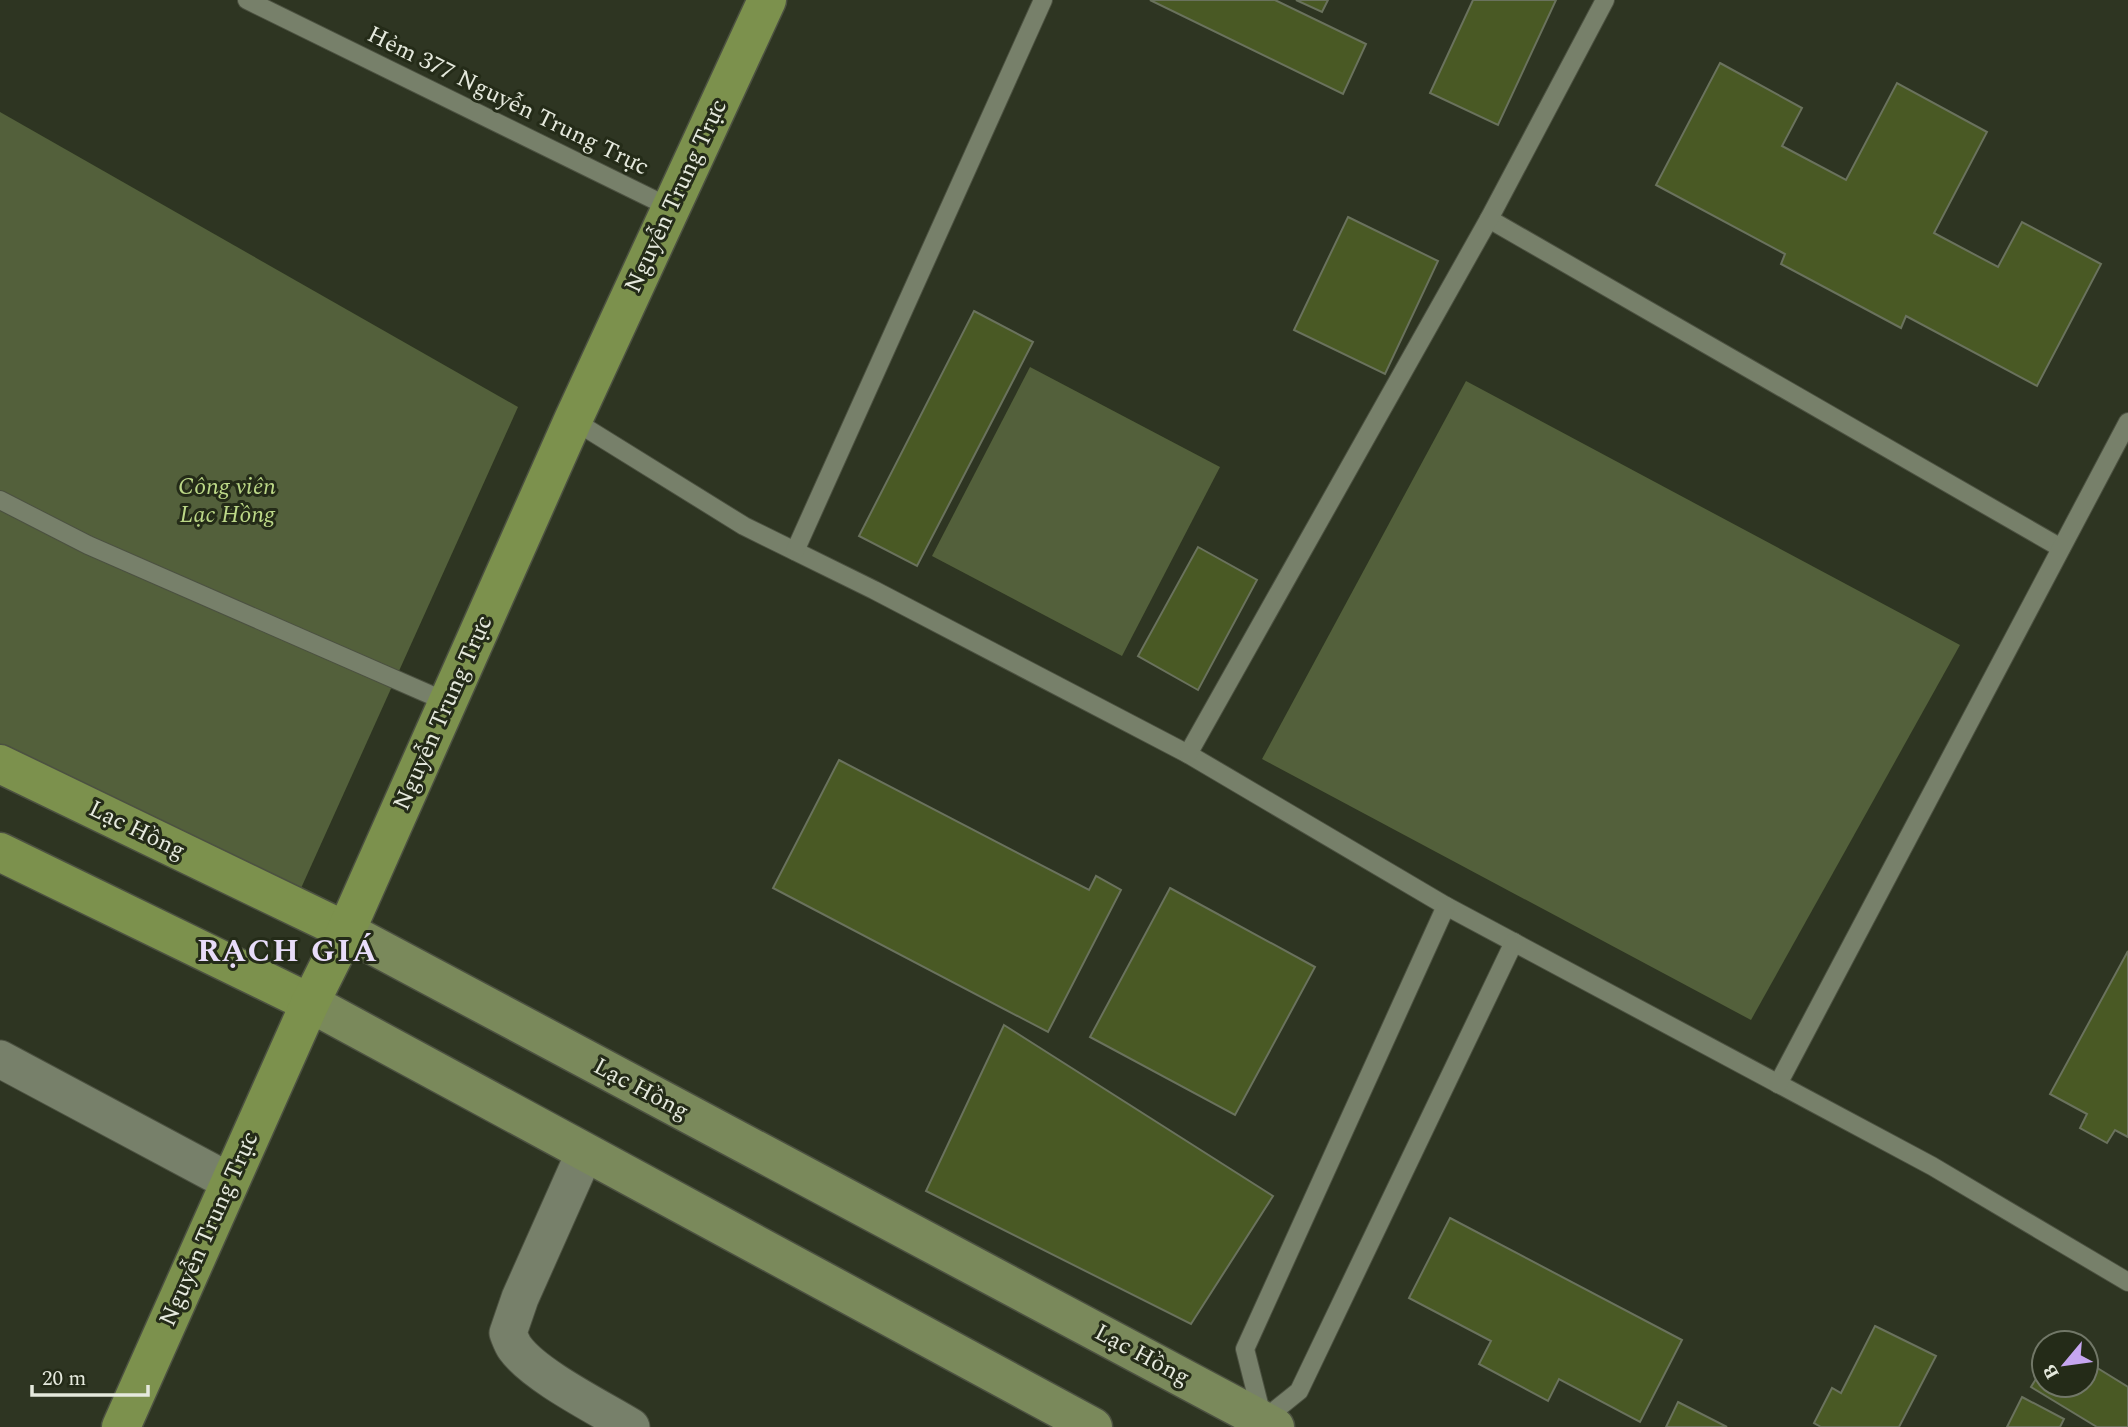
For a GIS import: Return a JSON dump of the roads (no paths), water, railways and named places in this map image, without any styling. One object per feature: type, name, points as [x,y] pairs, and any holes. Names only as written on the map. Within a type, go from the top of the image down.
[{"type":"main road","name":"Nguyễn Trung Trực","points":[[121,1427],[310,1003],[346,931],[573,420],[767,0]]},
{"type":"main road","name":"Lạc Hồng","points":[[0,764],[346,931],[1266,1425]]},
{"type":"main road","points":[[0,852],[310,1003],[1093,1427]]},
{"type":"street","points":[[0,1059],[230,1182]]},
{"type":"street","points":[[585,1152],[520,1298],[508,1333],[514,1347],[529,1363],[631,1427]]},
{"type":"lane","name":"Hẻm 377 Nguyễn Trung Trực","points":[[247,0],[671,208]]},
{"type":"lane","points":[[795,551],[1042,0]]},
{"type":"lane","points":[[1188,754],[1489,219],[1605,0]]},
{"type":"lane","points":[[1489,219],[2061,548]]},
{"type":"lane","points":[[573,420],[744,526],[1188,754],[1446,906],[1932,1166],[2128,1282]]},
{"type":"lane","points":[[1778,1084],[2128,422]]},
{"type":"lane","points":[[0,500],[88,545],[447,702]]},
{"type":"lane","points":[[1266,1425],[1245,1349],[1446,906]]},
{"type":"lane","points":[[1266,1425],[1299,1391],[1514,942]]},
{"type":"district","name":"RẠCH GIÁ","points":[[288,951]]},
{"type":"park label","name":"Công viên Lạc Hồng","points":[[227,501]]}]
